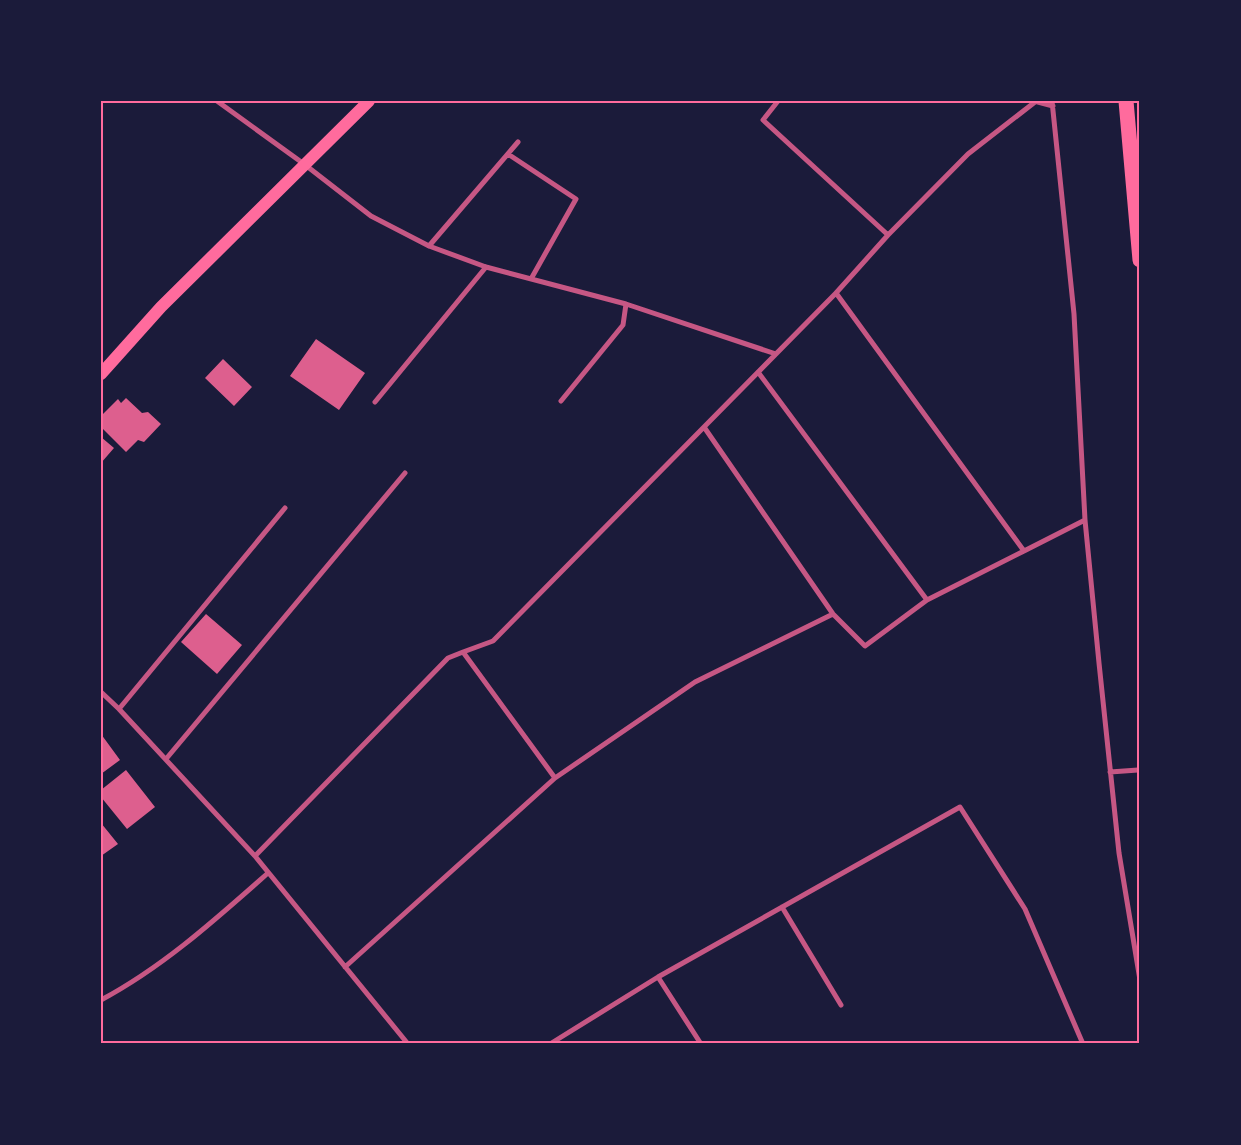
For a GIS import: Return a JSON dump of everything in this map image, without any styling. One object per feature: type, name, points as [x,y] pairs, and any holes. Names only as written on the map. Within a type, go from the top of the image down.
[{"type":"highway","points":[[1126,101],[1140,260]]},
{"type":"main road","points":[[101,374],[161,307],[369,101]]},
{"type":"street","points":[[217,101],[304,164],[370,216],[429,246],[486,267],[626,304],[776,354]]},
{"type":"street","points":[[778,101],[763,120],[888,235]]},
{"type":"street","points":[[255,856],[448,658],[493,641],[836,293],[888,235],[968,154],[1035,102],[1052,103],[1074,314],[1085,520],[1110,772],[1119,853],[1140,980]]},
{"type":"street","points":[[429,246],[518,142]]},
{"type":"street","points":[[508,154],[576,199],[531,279]]},
{"type":"street","points":[[375,402],[486,267]]},
{"type":"street","points":[[836,293],[1024,551]]},
{"type":"street","points":[[561,401],[623,325],[626,304]]},
{"type":"street","points":[[758,372],[927,600]]},
{"type":"street","points":[[704,427],[832,614],[865,646],[927,600],[1085,520]]},
{"type":"street","points":[[166,759],[405,473]]},
{"type":"street","points":[[119,709],[285,508]]},
{"type":"street","points":[[345,967],[555,778],[695,682],[832,614]]},
{"type":"street","points":[[463,652],[555,778]]},
{"type":"street","points":[[101,692],[166,759],[255,856],[408,1044]]},
{"type":"street","points":[[1110,772],[1138,770]]},
{"type":"street","points":[[550,1044],[658,977],[960,806],[1025,909],[1083,1044]]},
{"type":"street","points":[[101,1000],[118,991],[164,960],[268,873]]},
{"type":"street","points":[[782,907],[841,1005]]},
{"type":"street","points":[[658,977],[701,1044]]},
{"type":"building","points":[[316,339],[365,373],[339,410],[290,376]]},
{"type":"building","points":[[223,359],[252,387],[234,406],[205,378]]},
{"type":"building","points":[[126,398],[142,413],[148,412],[161,424],[144,442],[138,440],[126,452],[101,427],[101,416],[118,399],[121,403]]},
{"type":"building","points":[[101,437],[114,448],[101,463]]},
{"type":"building","points":[[206,614],[242,645],[217,674],[181,642]]},
{"type":"building","points":[[101,734],[120,760],[101,774]]},
{"type":"building","points":[[126,770],[155,807],[127,829],[101,797],[101,790]]},
{"type":"building","points":[[101,823],[118,844],[101,856]]}]
